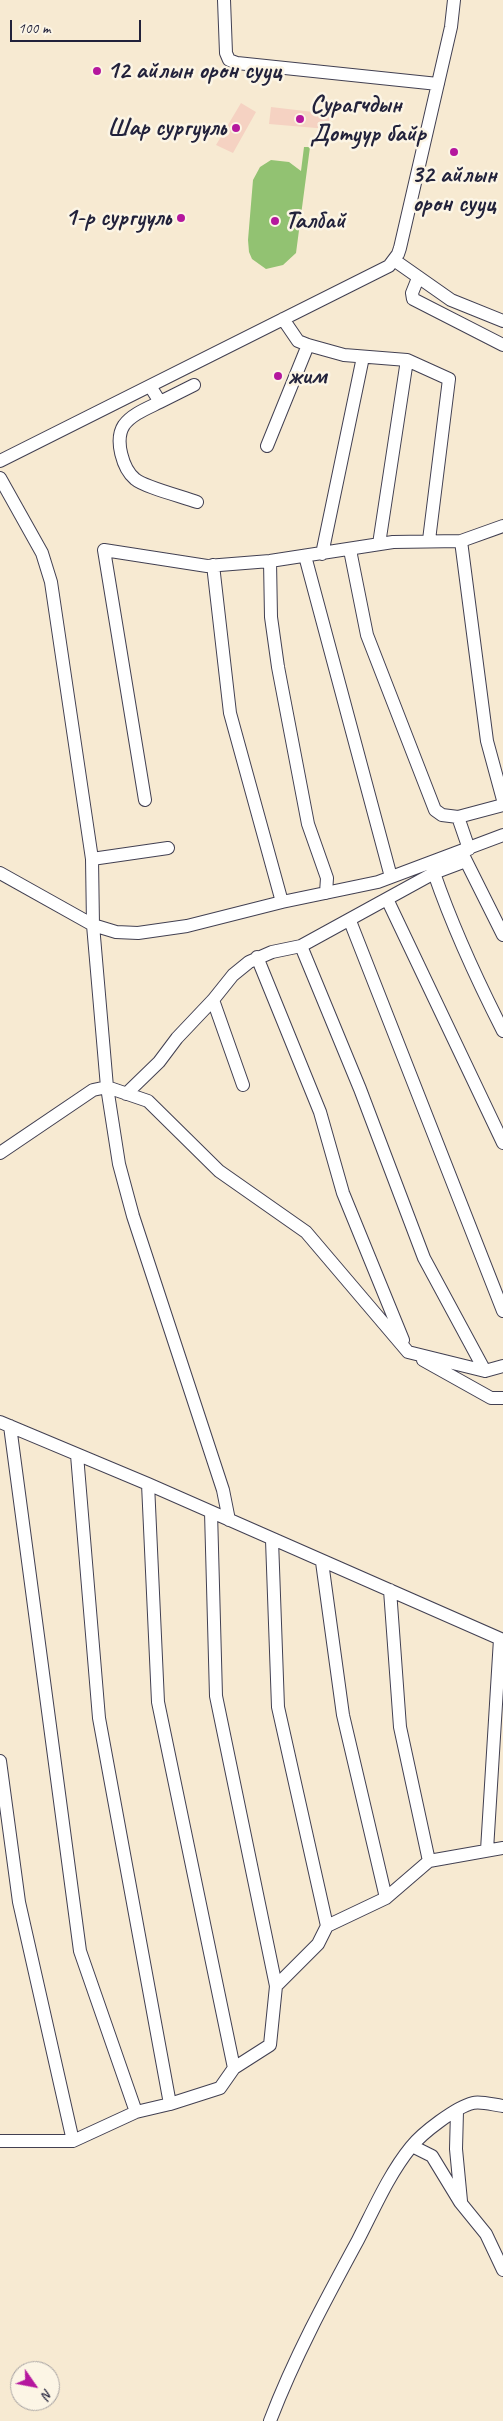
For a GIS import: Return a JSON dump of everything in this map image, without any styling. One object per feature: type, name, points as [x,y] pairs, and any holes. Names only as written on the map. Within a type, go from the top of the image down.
[{"type":"street","points":[[224,0],[226,52],[229,60],[237,63],[438,84]]},
{"type":"street","points":[[0,461],[388,266],[394,260],[400,248],[438,84],[451,27],[454,0]]},
{"type":"street","points":[[394,260],[451,300],[503,321]]},
{"type":"street","points":[[418,278],[412,293],[413,299],[503,345]]},
{"type":"street","points":[[283,319],[298,340],[308,345],[344,355],[407,360],[450,379],[429,540]]},
{"type":"street","points":[[267,446],[308,345]]},
{"type":"street","points":[[322,554],[363,357]]},
{"type":"street","points":[[378,544],[407,360]]},
{"type":"street","points":[[194,385],[136,415],[125,424],[121,435],[124,462],[136,481],[197,502]]},
{"type":"street","points":[[150,386],[160,402]]},
{"type":"street","points":[[0,478],[48,567],[92,858],[93,925],[107,1087],[119,1164],[133,1216],[223,1490],[229,1520]]},
{"type":"street","points":[[145,800],[104,550],[212,565],[270,561],[350,550],[378,544],[429,540],[461,541],[503,526]]},
{"type":"street","points":[[461,541],[486,741],[503,800]]},
{"type":"street","points":[[350,550],[368,635],[435,810],[442,815],[458,817],[503,805]]},
{"type":"street","points":[[305,556],[391,878]]},
{"type":"street","points":[[270,561],[271,617],[278,667],[308,824],[327,878],[326,893]]},
{"type":"street","points":[[212,565],[230,713],[282,902]]},
{"type":"street","points":[[458,817],[465,854],[503,935]]},
{"type":"street","points":[[126,1094],[159,1062],[177,1038],[232,975],[257,957],[300,946],[350,920],[465,854],[503,835]]},
{"type":"street","points":[[92,858],[168,848]]},
{"type":"street","points":[[0,873],[93,925],[116,932],[138,933],[187,926],[282,902],[391,878],[465,854]]},
{"type":"street","points":[[434,873],[452,922],[483,993],[503,1031]]},
{"type":"street","points":[[387,899],[503,1143]]},
{"type":"street","points":[[350,920],[503,1311]]},
{"type":"street","points":[[300,946],[357,1080],[424,1258],[485,1371]]},
{"type":"street","points":[[257,957],[320,1112],[343,1193],[408,1352]]},
{"type":"street","points":[[212,1000],[243,1086]]},
{"type":"street","points":[[0,1153],[92,1090],[107,1087],[148,1101],[219,1171],[306,1232],[408,1352],[491,1398],[503,1398]]},
{"type":"street","points":[[408,1352],[485,1371],[503,1366]]},
{"type":"street","points":[[5,1424],[148,1484],[501,1639],[487,1850]]},
{"type":"street","points":[[5,1424],[80,1951],[136,2112]]},
{"type":"street","points":[[77,1455],[99,1718],[170,2104]]},
{"type":"street","points":[[148,1484],[158,1702],[234,2068]]},
{"type":"street","points":[[0,2140],[73,2141],[136,2112],[170,2104],[220,2088],[234,2068],[270,2045],[276,1986],[216,1696],[211,1512]]},
{"type":"street","points":[[272,1540],[278,1706],[327,1926]]},
{"type":"street","points":[[322,1562],[343,1715],[386,1898]]},
{"type":"street","points":[[390,1590],[400,1727],[429,1861]]},
{"type":"street","points":[[0,1761],[19,1902],[73,2141]]},
{"type":"street","points":[[276,1986],[318,1944],[327,1926],[386,1898],[429,1861],[503,1848]]},
{"type":"street","points":[[270,2421],[286,2379],[311,2328],[390,2180],[412,2146],[447,2116],[473,2103],[503,2106]]},
{"type":"street","points":[[457,2111],[456,2149],[460,2202]]},
{"type":"street","points":[[412,2146],[432,2156],[460,2202],[486,2234],[503,2270]]},
{"type":"shaded area","name":"Шар сургууль","points":[[241,103],[256,112],[233,153],[216,145]]},
{"type":"shaded area","name":"Сурагчдын Дотуур байр","points":[[271,107],[330,114],[328,129],[269,124]]},
{"type":"green space","name":"Талбай","points":[[304,147],[310,147],[296,253],[283,265],[266,269],[252,259],[249,252],[248,240],[253,180],[260,167],[271,160],[289,162],[301,171]]},
{"type":"place","name":"12 айлын орон сууц","points":[[97,71]]},
{"type":"place","name":"Сурагчдын Дотуур байр","points":[[300,119]]},
{"type":"place","name":"Шар сургууль","points":[[236,128]]},
{"type":"place","name":"32 айлын орон сууц","points":[[454,152]]},
{"type":"place","name":"1-р сургууль","points":[[181,218]]},
{"type":"place","name":"Талбай","points":[[275,221]]},
{"type":"place","name":"жим","points":[[278,376]]}]
